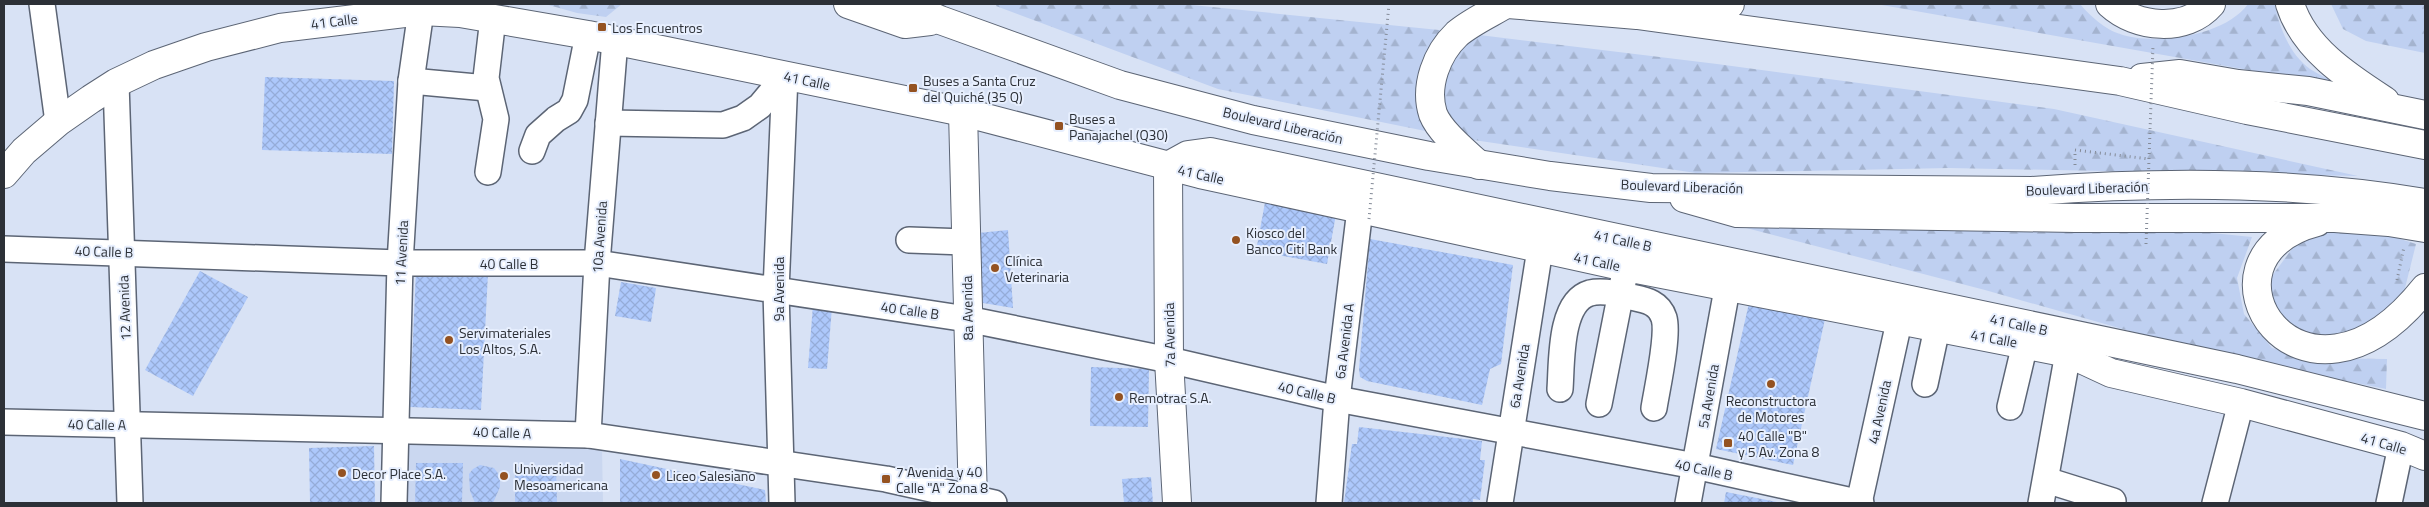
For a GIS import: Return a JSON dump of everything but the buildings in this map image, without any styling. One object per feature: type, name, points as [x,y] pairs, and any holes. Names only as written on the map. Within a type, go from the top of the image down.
[{"type":"main road","points":[[848,4],[905,24],[940,20]]},
{"type":"main road","name":"Boulevard Liberación","points":[[904,4],[940,20],[1120,85],[1253,120],[1327,137],[1550,176],[1651,188],[2032,191],[2221,185],[2298,189],[2425,203]]},
{"type":"main road","points":[[1479,165],[1449,137],[1433,114],[1430,86],[1437,61],[1458,34],[1507,4],[1637,15],[2120,81],[2247,110],[2425,145]]},
{"type":"main road","points":[[1637,15],[1730,4]]},
{"type":"main road","points":[[2110,4],[2131,18],[2158,24],[2183,21],[2212,4]]},
{"type":"main road","points":[[2290,4],[2300,26],[2324,56],[2352,80],[2412,113]]},
{"type":"main road","name":"41 Calle","points":[[4,174],[24,151],[58,122],[116,83],[154,65],[206,47],[280,28],[422,7],[615,40],[962,112],[1168,166],[1365,214],[1727,289],[2025,344],[2074,345],[2111,373],[2240,403],[2400,446],[2425,456]]},
{"type":"main road","points":[[2120,81],[2180,74],[2238,84],[2308,91],[2412,113]]},
{"type":"main road","name":"8a Avenida","points":[[962,112],[967,319],[980,502]]},
{"type":"main road","name":"41 Calle B","points":[[1168,166],[1188,155],[1210,152],[2074,345]]},
{"type":"main road","name":"7a Avenida","points":[[1168,166],[1169,360],[1177,503]]},
{"type":"main road","points":[[1651,188],[1737,213],[2075,218],[2334,218],[2389,222],[2425,228]]},
{"type":"main road","points":[[2334,218],[2294,231],[2272,246],[2264,257],[2258,270],[2256,292],[2265,314],[2280,334],[2292,342],[2318,350],[2351,347],[2364,342],[2386,328],[2412,306],[2425,288]]},
{"type":"main road","points":[[2074,345],[2238,369],[2425,416]]},
{"type":"main road","points":[[2074,345],[2114,352],[2425,428]]},
{"type":"street","points":[[42,4],[58,122]]},
{"type":"street","name":"11 Avenida","points":[[394,503],[400,263],[411,81],[422,7]]},
{"type":"street","points":[[488,172],[496,119],[486,78],[493,18]]},
{"type":"street","points":[[532,151],[538,135],[556,119],[569,111],[575,100],[588,35]]},
{"type":"street","name":"10a Avenida","points":[[588,434],[597,263],[615,40]]},
{"type":"street","points":[[608,123],[723,125],[743,118],[760,106],[784,76]]},
{"type":"street","name":"9a Avenida","points":[[782,503],[776,291],[784,76]]},
{"type":"street","points":[[411,81],[487,88]]},
{"type":"street","name":"12 Avenida","points":[[116,83],[130,503]]},
{"type":"street","name":"6a Avenida A","points":[[1329,503],[1337,399],[1365,214]]},
{"type":"street","points":[[909,240],[965,242]]},
{"type":"street","name":"40 Calle B","points":[[4,249],[400,263],[597,263],[967,319],[1169,360],[1337,399],[1695,466],[1860,503]]},
{"type":"street","name":"6a Avenida","points":[[1500,503],[1540,249]]},
{"type":"street","points":[[1599,404],[1626,267]]},
{"type":"street","name":"5a Avenida","points":[[1688,503],[1727,289]]},
{"type":"street","points":[[1560,389],[1566,324],[1579,298],[1591,293],[1621,294],[1652,302],[1665,319],[1664,342],[1654,408]]},
{"type":"street","name":"4a Avenida","points":[[1860,503],[1899,322]]},
{"type":"street","points":[[1925,384],[1937,328]]},
{"type":"street","points":[[2010,408],[2025,344]]},
{"type":"street","points":[[2074,345],[2044,492],[2113,501]]},
{"type":"street","points":[[2215,503],[2240,403]]},
{"type":"street","name":"40 Calle A","points":[[4,422],[588,434],[886,479],[980,502]]},
{"type":"street","points":[[2389,503],[2400,446]]},
{"type":"path","points":[[1365,214],[1389,4]]},
{"type":"path","points":[[2146,244],[2153,46]]},
{"type":"path","points":[[2075,150],[2150,159]]},
{"type":"path","points":[[2389,222],[2404,246],[2397,283]]},
{"type":"shaded area","name":"Universidad Mesoamericana","points":[[405,442],[602,448],[603,503],[406,503]]},
{"type":"green space","points":[[545,4],[622,4],[606,17],[577,13]]},
{"type":"green space","points":[[997,4],[1182,4],[1439,30],[1717,64],[2054,109],[2358,176],[1949,168],[1696,173],[1460,138],[1218,89],[996,6]]},
{"type":"green space","points":[[1876,4],[2080,4],[2098,22],[2115,32],[2152,39],[2189,36],[2207,31],[2237,15],[2248,4],[2275,4],[2286,40],[2303,63],[2315,72],[2350,88]]},
{"type":"green space","points":[[2331,4],[2425,4],[2425,53],[2366,41],[2343,29]]},
{"type":"green space","points":[[1723,222],[2132,225],[2252,237],[2237,278],[2244,314],[2272,348],[2311,358],[2387,359],[2386,389],[2207,353],[1985,290]]},
{"type":"green space","points":[[2348,229],[2388,235],[2416,244],[2402,300],[2375,322],[2340,336],[2308,334],[2286,322],[2272,307],[2269,280],[2297,242],[2328,232]]},
{"type":"place","name":"Los Encuentros","points":[[602,27]]},
{"type":"place","name":"Buses a Santa Cruz del Quiché (35 Q)","points":[[913,88]]},
{"type":"place","name":"Buses a Panajachel (Q30)","points":[[1059,126]]},
{"type":"place","name":"Kiosco del Banco Citi Bank","points":[[1236,240]]},
{"type":"place","name":"Clínica Veterinaria","points":[[995,268]]},
{"type":"place","name":"Servimateriales Los Altos, S.A.","points":[[449,340]]},
{"type":"place","name":"Reconstructora de Motores","points":[[1771,384]]},
{"type":"place","name":"Remotrac S.A.","points":[[1119,397]]},
{"type":"place","name":"40 Calle \"B\" y 5 Av. Zona 8","points":[[1728,443]]},
{"type":"place","name":"Decor Place S.A.","points":[[342,473]]},
{"type":"place","name":"Liceo Salesiano","points":[[656,475]]},
{"type":"place","name":"Universidad Mesoamericana","points":[[504,476]]},
{"type":"place","name":"7 Avenida y 40 Calle \"A\" Zona 8","points":[[886,479]]}]
